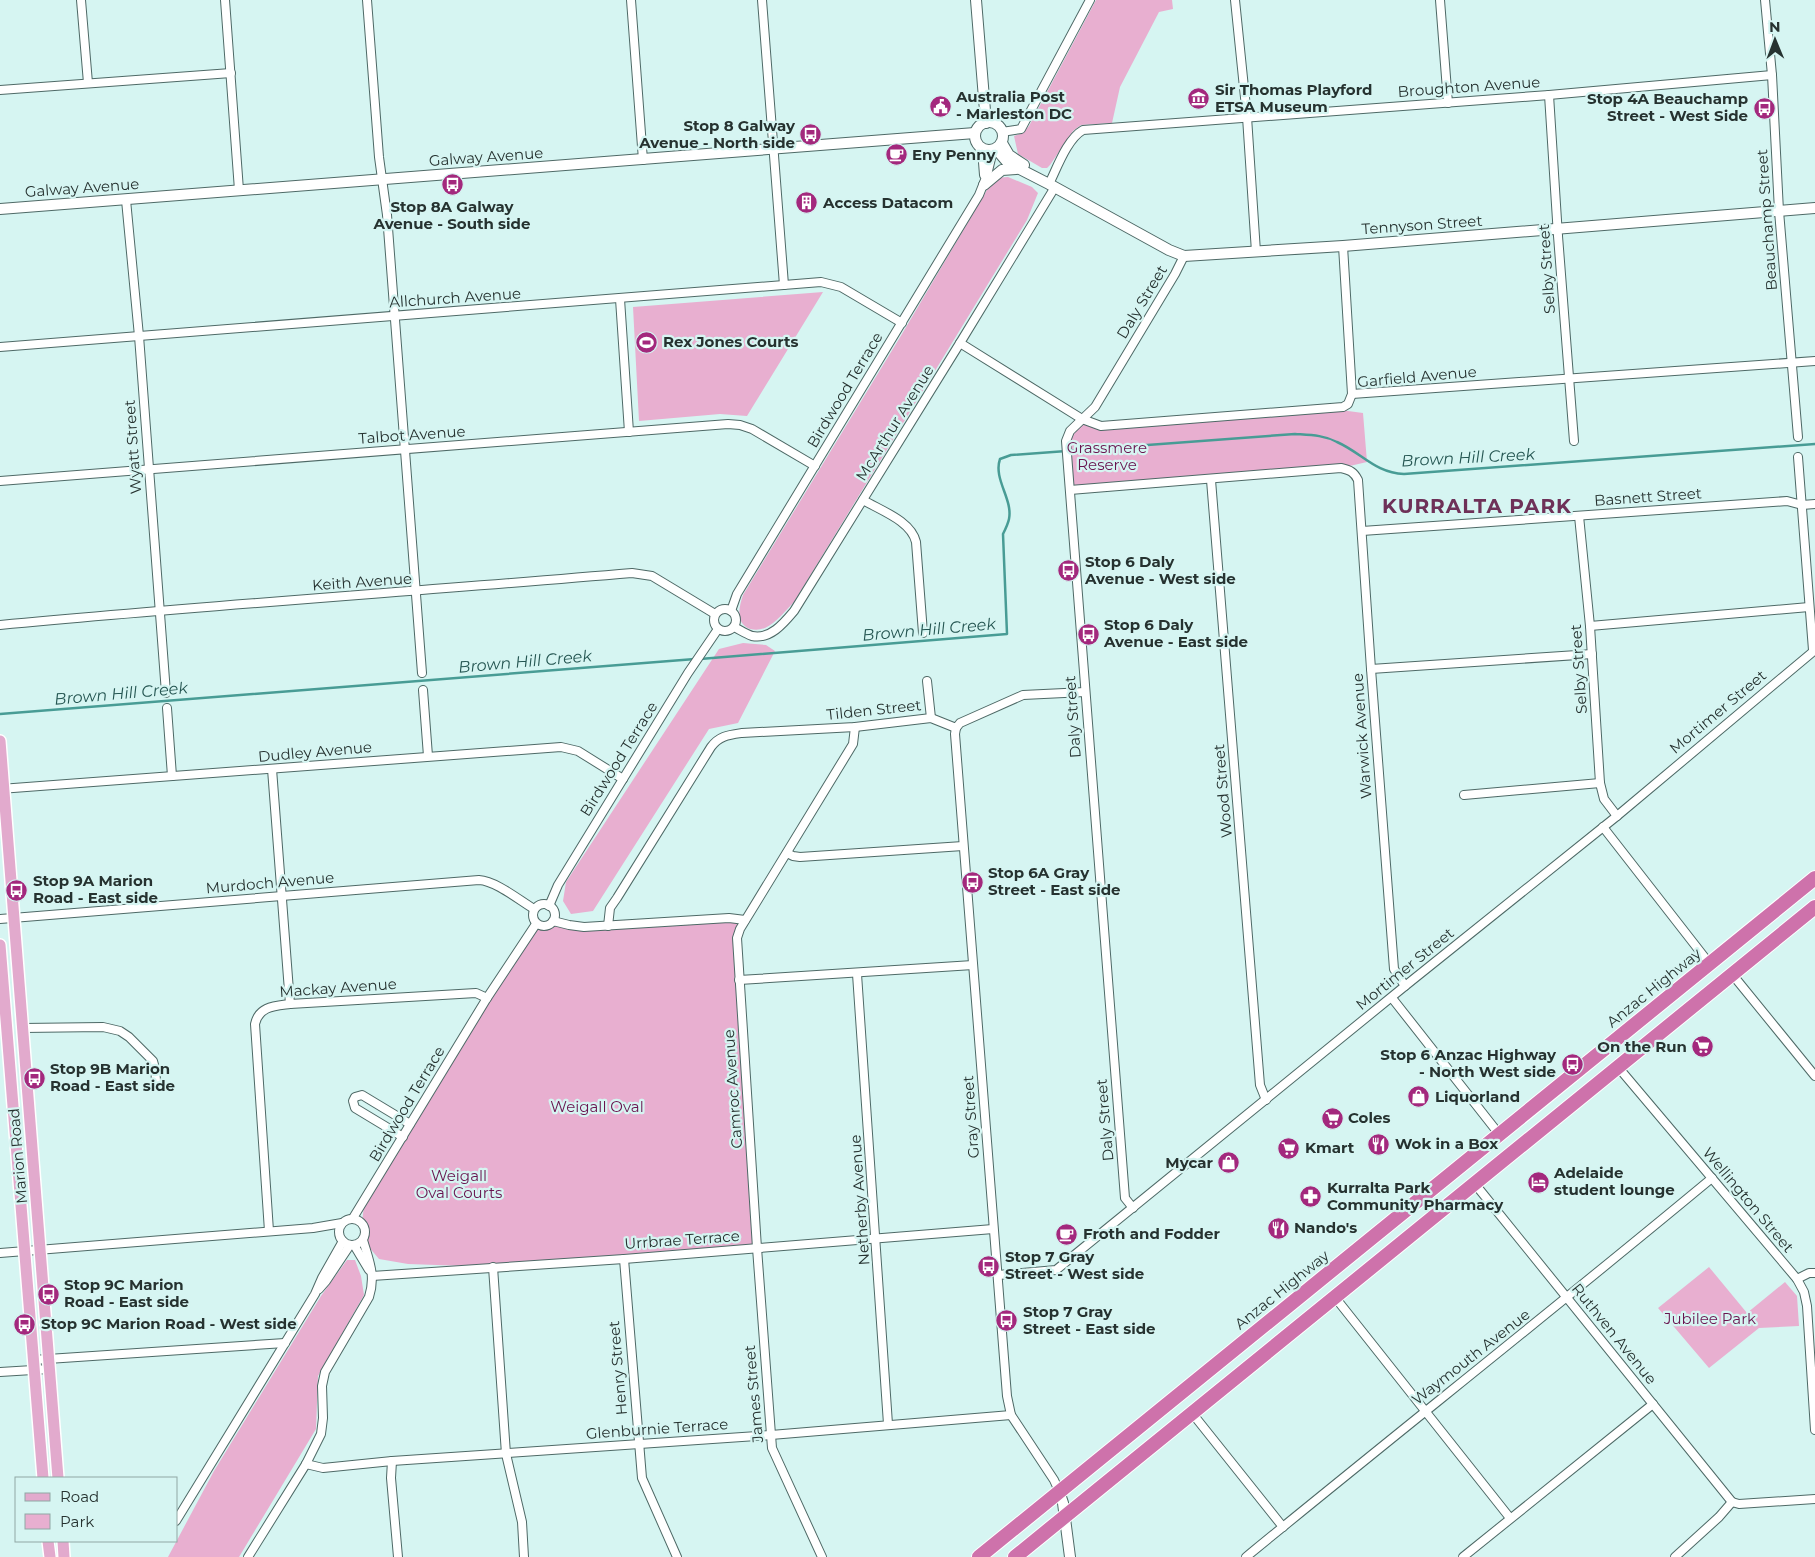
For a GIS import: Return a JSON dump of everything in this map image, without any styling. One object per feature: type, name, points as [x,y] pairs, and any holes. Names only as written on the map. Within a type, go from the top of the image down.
[{"type":"highway","name":"Anzac Highway","points":[[979,1557],[1815,878]]},
{"type":"highway","points":[[1015,1557],[1244,1369],[1815,907]]},
{"type":"highway","points":[[1669,997],[1668,1005],[1672,1008],[1684,1004],[1695,1004]]},
{"type":"highway","points":[[1647,1015],[1653,1013],[1661,1015],[1666,1020],[1665,1027]]},
{"type":"highway","points":[[1542,1100],[1556,1116]]},
{"type":"highway","points":[[1299,1298],[1310,1301],[1325,1295],[1334,1296]]},
{"type":"highway","points":[[1221,1362],[1239,1361],[1244,1369]]},
{"type":"highway","points":[[1117,1445],[1131,1462]]},
{"type":"main road","name":"Marion Road","points":[[0,741],[4,852],[14,918],[58,1477]]},
{"type":"main road","name":"Marion Road","points":[[0,945],[5,1054],[10,1066],[43,1477]]},
{"type":"main road","points":[[10,1066],[15,1067],[20,1064],[25,1054]]},
{"type":"main road","points":[[48,1542],[50,1557]]},
{"type":"main road","points":[[63,1542],[64,1557]]},
{"type":"street","points":[[81,0],[88,83]]},
{"type":"street","points":[[225,0],[239,190]]},
{"type":"street","points":[[367,0],[379,157],[395,316],[422,673]]},
{"type":"street","points":[[631,0],[643,160]]},
{"type":"street","points":[[762,0],[784,285]]},
{"type":"street","points":[[976,0],[986,122]]},
{"type":"street","points":[[1002,132],[1021,129],[1090,0]]},
{"type":"street","points":[[1235,0],[1247,117],[1256,252]]},
{"type":"street","points":[[1440,0],[1448,103]]},
{"type":"street","name":"Beauchamp Street","points":[[1765,0],[1772,75],[1779,211],[1798,437]]},
{"type":"street","points":[[0,90],[231,73]]},
{"type":"street","name":"Broughton Avenue","points":[[1052,185],[1072,140],[1083,130],[1549,95],[1772,75]]},
{"type":"street","name":"Selby Street","points":[[1549,95],[1557,229],[1574,441]]},
{"type":"street","points":[[986,122],[996,124],[1002,132],[993,148],[975,140],[975,133],[980,125],[986,122]]},
{"type":"street","name":"Galway Avenue","points":[[0,209],[975,133]]},
{"type":"street","name":"Tennyson Street","points":[[993,148],[1017,169],[1052,185],[1169,250],[1184,256],[1344,246],[1815,208]]},
{"type":"street","name":"Tennyson Street","points":[[993,148],[1032,169],[1052,185]]},
{"type":"street","name":"Birdwood Terrace","points":[[731,611],[737,594],[984,185],[993,148]]},
{"type":"street","points":[[984,185],[1002,170],[1017,169]]},
{"type":"street","name":"McArthur Avenue","points":[[734,627],[752,636],[767,634],[784,623],[794,611],[960,343],[1052,185]]},
{"type":"street","name":"Wyatt Street","points":[[126,200],[139,336],[166,693]]},
{"type":"street","points":[[1344,246],[1352,394]]},
{"type":"street","name":"Daly Street","points":[[1133,1208],[1125,1198],[1066,441],[1070,431],[1095,407],[1184,256]]},
{"type":"street","name":"Allchurch Avenue","points":[[0,347],[821,282],[841,287],[902,323]]},
{"type":"street","points":[[620,299],[629,432]]},
{"type":"street","name":"Garfield Avenue","points":[[960,343],[1082,419],[1101,426],[1332,409],[1348,404],[1352,394],[1815,361]]},
{"type":"street","name":"Talbot Avenue","points":[[0,481],[728,424],[752,429],[815,466]]},
{"type":"street","points":[[1798,457],[1814,650]]},
{"type":"street","name":"Warwick Avenue","points":[[1212,480],[1341,468],[1350,470],[1358,480],[1394,969],[1405,986]]},
{"type":"street","points":[[1070,490],[1212,480]]},
{"type":"street","name":"Wood Street","points":[[1212,480],[1259,1075],[1262,1092],[1266,1100]]},
{"type":"street","points":[[863,500],[907,526],[914,533],[923,634]]},
{"type":"street","name":"Basnett Street","points":[[1362,531],[1787,501],[1802,505],[1815,504]]},
{"type":"street","name":"Selby Street","points":[[1579,516],[1590,626],[1600,783],[1604,799],[1617,816]]},
{"type":"street","name":"Keith Avenue","points":[[0,624],[159,610],[641,574],[652,576],[715,614]]},
{"type":"street","points":[[1590,626],[1809,607]]},
{"type":"street","points":[[725,609],[731,611],[736,616],[734,627],[724,632],[718,629],[714,621],[715,614],[725,609]]},
{"type":"street","name":"Birdwood Terrace","points":[[549,906],[558,885],[688,673],[718,629]]},
{"type":"street","name":"Mortimer Street","points":[[998,1275],[1056,1270],[1617,816],[1814,650]]},
{"type":"street","points":[[1371,669],[1592,654]]},
{"type":"street","points":[[928,681],[931,718]]},
{"type":"street","points":[[423,690],[428,756]]},
{"type":"street","points":[[956,728],[960,722],[1023,695],[1085,692]]},
{"type":"street","points":[[167,708],[172,776]]},
{"type":"street","name":"Tilden Street","points":[[608,926],[610,908],[716,739],[724,735],[742,733],[856,727],[931,718],[956,728]]},
{"type":"street","points":[[553,921],[569,926],[584,927],[729,918],[745,920],[853,744],[856,727]]},
{"type":"street","name":"Gray Street","points":[[956,728],[954,734],[962,846],[1007,1396],[1011,1415],[1054,1480],[1059,1491]]},
{"type":"street","name":"Dudley Avenue","points":[[2,789],[428,756],[569,748],[578,751],[623,779]]},
{"type":"street","points":[[272,769],[290,1004]]},
{"type":"street","points":[[1464,795],[1600,783]]},
{"type":"street","points":[[1603,827],[1709,963]]},
{"type":"street","points":[[787,853],[800,858],[962,846]]},
{"type":"street","name":"Murdoch Avenue","points":[[0,919],[281,895],[486,881],[534,909]]},
{"type":"street","points":[[540,905],[549,906],[554,911],[553,921],[546,926],[536,924],[532,916],[534,909],[540,905]]},
{"type":"street","name":"Camroc Avenue","points":[[745,920],[737,938],[757,1248]]},
{"type":"street","name":"Birdwood Terrace","points":[[352,1218],[487,998],[536,924]]},
{"type":"street","points":[[739,980],[857,974],[973,965]]},
{"type":"street","name":"Netherby Avenue","points":[[857,974],[888,1424]]},
{"type":"street","points":[[1732,974],[1815,1076]]},
{"type":"street","name":"Mackay Avenue","points":[[269,1230],[255,1024],[261,1012],[270,1006],[290,1004],[476,993],[487,998]]},
{"type":"street","points":[[1392,998],[1500,1134]]},
{"type":"street","points":[[23,1028],[103,1027],[120,1031],[129,1037],[153,1061],[156,1068],[156,1080]]},
{"type":"street","name":"Wellington Street","points":[[1618,1066],[1797,1279],[1804,1292],[1807,1306],[1815,1430]]},
{"type":"street","points":[[403,1137],[355,1108],[353,1101],[355,1097],[362,1095],[410,1124]]},
{"type":"street","name":"Waymouth Avenue","points":[[1246,1557],[1425,1410],[1567,1298],[1712,1178]]},
{"type":"street","name":"Ruthven Avenue","points":[[1475,1184],[1732,1502]]},
{"type":"street","name":"Birdwood Terrace","points":[[362,1222],[366,1198]]},
{"type":"street","points":[[0,1253],[269,1230],[313,1228],[342,1223],[352,1218],[362,1222],[366,1232],[363,1240],[373,1285],[369,1297],[326,1372],[322,1386],[323,1418],[321,1434],[306,1464],[248,1557]]},
{"type":"street","points":[[339,1232],[342,1223]]},
{"type":"street","points":[[313,1228],[339,1232],[372,1276]]},
{"type":"street","name":"Urrbrae Terrace","points":[[372,1276],[624,1259],[993,1229]]},
{"type":"street","points":[[178,1518],[315,1294],[326,1281],[349,1244],[363,1240]]},
{"type":"street","name":"James Street","points":[[757,1248],[772,1448],[822,1557]]},
{"type":"street","name":"Henry Street","points":[[624,1259],[642,1478],[677,1557]]},
{"type":"street","points":[[492,1267],[506,1454],[522,1522],[524,1557]]},
{"type":"street","points":[[1797,1279],[1809,1273],[1815,1273]]},
{"type":"street","points":[[1334,1296],[1510,1518]]},
{"type":"street","points":[[0,1372],[34,1365],[284,1342]]},
{"type":"street","points":[[1463,1557],[1654,1404]]},
{"type":"street","points":[[1192,1413],[1283,1527]]},
{"type":"street","name":"Glenburnie Terrace","points":[[306,1464],[322,1468],[392,1461],[771,1435],[1011,1415]]},
{"type":"street","points":[[392,1461],[391,1478],[398,1557]]},
{"type":"street","points":[[1059,1491],[1066,1516],[1070,1557]]},
{"type":"street","points":[[1675,1557],[1720,1518],[1732,1502],[1739,1504],[1815,1499]]},
{"type":"green space","points":[[1096,0],[1172,0],[1173,9],[1159,12],[1120,87],[1112,123],[1081,125],[1073,131],[1050,165],[1047,168],[1042,168],[1018,154],[1014,136],[1022,133],[1029,126]]},
{"type":"green space","points":[[1008,177],[1032,187],[1038,193],[1027,220],[794,602],[769,626],[754,630],[750,629],[740,619],[740,605],[743,595],[902,334],[994,178]]},
{"type":"green space","points":[[823,292],[747,416],[720,414],[639,421],[633,307]]},
{"type":"green space","name":"Grassmere Reserve","points":[[1333,409],[1363,413],[1367,462],[1341,468],[1070,490],[1067,436],[1082,419],[1101,426]]},
{"type":"green space","points":[[743,643],[766,645],[775,651],[738,723],[709,729],[593,911],[571,914],[563,901],[566,882],[719,649]]},
{"type":"green space","name":"Weigall Oval","points":[[745,920],[737,938],[757,1248],[493,1267],[408,1264],[379,1259],[363,1240],[366,1232],[362,1222],[365,1198],[536,924],[546,926],[553,921],[584,927]]},
{"type":"green space","points":[[347,1260],[355,1260],[361,1276],[364,1295],[318,1376],[316,1429],[239,1557],[168,1557],[176,1542],[178,1542],[178,1538],[214,1471],[321,1296]]},
{"type":"green space","name":"Jubilee Park","points":[[1709,1267],[1747,1313],[1785,1282],[1797,1296],[1799,1326],[1759,1328],[1709,1368],[1658,1308]]},
{"type":"waterway","name":"Brown Hill Creek","points":[[700,659],[1007,634],[1003,534],[1009,521],[1009,512],[999,474],[999,466],[1000,459],[1011,455],[1295,434],[1327,438],[1346,446],[1385,470],[1404,474],[1815,444]]},
{"type":"waterway","name":"Brown Hill Creek","points":[[0,714],[695,659]]},
{"type":"place","name":"Sir Thomas Playford ETSA Museum","points":[[1199,99]]},
{"type":"place","name":"Australia Post - Marleston DC","points":[[940,106]]},
{"type":"place","name":"Stop 4A Beauchamp Street - West Side","points":[[1764,108]]},
{"type":"place","name":"Stop 8 Galway Avenue - North side","points":[[811,135]]},
{"type":"place","name":"Eny Penny","points":[[896,155]]},
{"type":"place","name":"Stop 8A Galway Avenue - South side","points":[[452,184]]},
{"type":"place","name":"Access Datacom","points":[[807,203]]},
{"type":"place","name":"Rex Jones Courts","points":[[647,342]]},
{"type":"place","name":"Stop 6 Daly Avenue - West side","points":[[1069,571]]},
{"type":"place","name":"Stop 6 Daly Avenue - East side","points":[[1088,634]]},
{"type":"place","name":"Stop 6A Gray Street - East side","points":[[972,882]]},
{"type":"place","name":"Stop 9A Marion Road - East side","points":[[17,890]]},
{"type":"place","name":"On the Run","points":[[1703,1047]]},
{"type":"place","name":"Stop 6 Anzac Highway - North West side","points":[[1572,1064]]},
{"type":"place","name":"Stop 9B Marion Road - East side","points":[[34,1078]]},
{"type":"place","name":"Liquorland","points":[[1419,1097]]},
{"type":"place","name":"Coles","points":[[1332,1118]]},
{"type":"place","name":"Wok in a Box","points":[[1379,1144]]},
{"type":"place","name":"Kmart","points":[[1289,1148]]},
{"type":"place","name":"Mycar","points":[[1229,1163]]},
{"type":"place","name":"Adelaide student lounge","points":[[1538,1182]]},
{"type":"place","name":"Kurralta Park Community Pharmacy","points":[[1311,1197]]},
{"type":"place","name":"Nando's","points":[[1278,1228]]},
{"type":"place","name":"Froth and Fodder","points":[[1067,1234]]},
{"type":"place","name":"Stop 7 Gray Street - West side","points":[[989,1266]]},
{"type":"place","name":"Stop 9C Marion Road - East side","points":[[48,1294]]},
{"type":"place","name":"Stop 7 Gray Street - East side","points":[[1007,1321]]},
{"type":"place","name":"Stop 9C Marion Road - West side","points":[[25,1324]]},
{"type":"district","name":"KURRALTA PARK","points":[[1477,506]]},
{"type":"park label","name":"Weigall Oval Courts","points":[[459,1184]]}]
